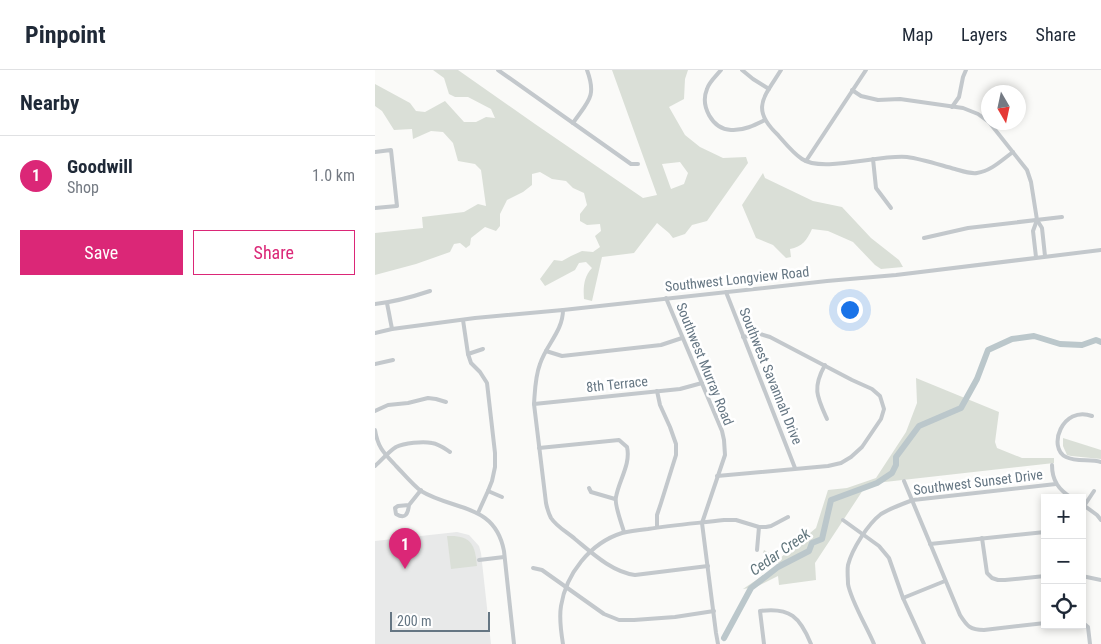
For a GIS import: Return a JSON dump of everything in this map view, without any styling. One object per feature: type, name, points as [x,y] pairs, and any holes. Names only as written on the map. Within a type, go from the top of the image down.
[{"type":"street","points":[[498,70],[631,164],[638,164]]},
{"type":"street","points":[[573,123],[590,99],[592,89],[587,70]]},
{"type":"street","points":[[721,70],[707,87],[705,100],[707,111],[713,122],[730,130],[742,129],[765,120]]},
{"type":"street","points":[[743,70],[769,89]]},
{"type":"street","points":[[781,70],[762,102],[763,116],[769,127],[803,160],[823,165],[907,157],[977,173],[988,169],[1013,152]]},
{"type":"street","points":[[806,161],[866,70]]},
{"type":"street","points":[[952,107],[959,97],[966,70]]},
{"type":"street","points":[[852,90],[861,96],[878,100],[900,99],[963,108],[981,116]]},
{"type":"street","points":[[959,97],[963,108]]},
{"type":"street","points":[[995,130],[1027,170],[1031,182],[1037,220],[1042,228],[1045,256]]},
{"type":"street","points":[[375,152],[391,150],[397,206],[375,208]]},
{"type":"street","points":[[873,159],[876,188],[891,208]]},
{"type":"street","points":[[924,238],[968,228],[1062,217]]},
{"type":"street","points":[[1036,257],[1033,231],[1037,220]]},
{"type":"street","name":"Southwest Longview Road","points":[[375,333],[463,320],[896,275],[1101,250]]},
{"type":"street","points":[[375,304],[409,298],[430,291]]},
{"type":"street","name":"Southwest Savannah Drive","points":[[726,292],[795,468]]},
{"type":"street","name":"Southwest Murray Road","points":[[666,298],[724,440],[725,455],[702,523],[718,644]]},
{"type":"street","points":[[387,303],[393,329]]},
{"type":"street","points":[[563,310],[561,326],[546,351],[536,379],[535,404],[539,448],[546,503],[551,518],[591,552],[617,570],[627,574],[635,575],[708,566]]},
{"type":"street","points":[[463,320],[468,354],[471,362],[487,383],[489,391],[495,460],[495,467],[488,491],[478,513]]},
{"type":"street","points":[[717,476],[828,466],[841,462],[851,457],[862,447],[881,419],[884,408],[880,396],[872,389],[770,337],[760,334],[743,337]]},
{"type":"street","points":[[546,351],[562,356],[589,354],[661,345],[682,338]]},
{"type":"street","points":[[468,354],[483,350]]},
{"type":"street","points":[[375,364],[393,360]]},
{"type":"street","points":[[825,365],[817,384],[819,401],[827,419]]},
{"type":"street","name":"8th Terrace","points":[[535,404],[681,389],[701,383]]},
{"type":"street","points":[[657,391],[660,405],[670,427],[676,455],[657,515],[657,528]]},
{"type":"street","points":[[375,410],[388,405],[408,404],[428,398],[446,402]]},
{"type":"street","points":[[1092,416],[1077,414],[1066,421],[1061,429],[1058,446],[1062,454],[1069,458],[1101,462]]},
{"type":"street","points":[[375,430],[377,442],[386,455],[421,490],[478,513],[487,519],[497,530],[503,544],[514,644]]},
{"type":"street","points":[[539,448],[619,440],[627,447],[629,453],[615,499],[624,532]]},
{"type":"street","points":[[375,466],[397,447],[407,444],[432,442],[450,452]]},
{"type":"street","name":"Southwest Sunset Drive","points":[[874,644],[849,586],[847,572],[855,549],[872,522],[891,508],[913,500],[1056,484],[1052,474],[1052,465]]},
{"type":"street","points":[[903,481],[913,500],[945,581],[966,625],[974,630],[984,630],[1041,623]]},
{"type":"street","points":[[1056,484],[1066,494]]},
{"type":"street","points":[[589,488],[591,492],[615,499]]},
{"type":"street","points":[[409,505],[421,490]]},
{"type":"street","points":[[488,491],[502,497]]},
{"type":"street","points":[[1086,502],[1094,491]]},
{"type":"street","points":[[1086,508],[1101,520]]},
{"type":"street","points":[[563,644],[560,613],[566,587],[581,561],[599,544],[624,532],[724,520],[736,520],[759,527],[771,526],[788,517]]},
{"type":"street","points":[[843,520],[879,546],[889,558],[903,598],[924,644]]},
{"type":"street","points":[[757,550],[759,527]]},
{"type":"street","points":[[930,544],[1041,532]]},
{"type":"street","points":[[983,538],[987,573],[992,578],[1005,580],[1041,576]]},
{"type":"street","points":[[479,560],[505,558]]},
{"type":"street","points":[[533,568],[542,570],[604,614],[619,620],[675,617],[713,611]]},
{"type":"street","points":[[1086,577],[1101,580]]},
{"type":"street","points":[[903,598],[945,581]]},
{"type":"street","points":[[764,644],[760,611],[775,609],[786,611],[792,616],[806,631],[811,644]]},
{"type":"street","points":[[1086,625],[1088,627],[1090,644]]},
{"type":"shaded area","points":[[433,70],[458,70],[643,198],[657,195],[612,70],[688,70],[685,79],[684,99],[669,107],[685,135],[700,147],[723,158],[746,157],[748,163],[707,221],[692,225],[685,234],[673,238],[657,223],[634,253],[602,257],[592,301],[584,299],[585,282],[592,268],[586,262],[579,263],[575,270],[545,286],[540,279],[554,260],[562,261],[582,251],[593,252],[600,247],[595,236],[601,231],[600,224],[587,225],[580,221],[580,214],[587,205],[584,193],[573,188],[566,181],[552,179],[540,172],[532,174],[532,185],[507,200],[500,214],[500,226],[496,231],[485,227],[471,238],[470,245],[466,248],[460,243],[454,244],[450,252],[416,264],[375,275],[375,233],[423,228],[422,217],[464,212],[478,204],[486,206],[481,170],[475,164],[458,161],[453,143],[443,132],[431,131],[413,139],[412,129],[394,130],[382,111],[375,106],[375,84],[410,103],[416,111],[425,112],[445,101],[464,122],[476,122],[486,117],[495,118],[491,109],[468,97],[455,97],[449,94],[444,78]],"holes":[[[680,162],[688,173],[684,184],[671,189],[662,164]]]},
{"type":"shaded area","points":[[763,173],[765,178],[813,201],[842,207],[871,238],[899,260],[903,267],[881,269],[853,242],[828,231],[812,229],[804,242],[798,247],[790,249],[791,257],[786,258],[773,245],[756,238],[742,205]]},
{"type":"shaded area","points":[[916,378],[999,412],[995,442],[997,448],[1022,458],[1054,458],[1054,463],[867,484],[815,563],[816,580],[779,585],[778,576],[756,587],[743,589],[780,564],[763,553],[764,550],[779,559],[816,528],[828,490],[847,488],[876,478],[906,432],[917,403]]},
{"type":"shaded area","points":[[1063,438],[1101,450],[1101,459],[1067,455],[1063,446]]},
{"type":"shaded area","points":[[457,532],[469,535],[479,546],[491,644],[375,644],[375,541]]},
{"type":"shaded area","points":[[447,536],[462,537],[470,542],[475,552],[477,566],[451,569]]},
{"type":"waterway","name":"Cedar Creek","points":[[724,638],[751,588],[778,567],[809,551],[812,543],[822,539],[831,500],[877,483],[892,473],[896,465],[896,457],[919,426],[961,408],[977,379],[988,350],[1012,339],[1034,336],[1060,344],[1082,345],[1096,340],[1101,342]]},
{"type":"place","name":"Goodwill","points":[[405,569]]}]
